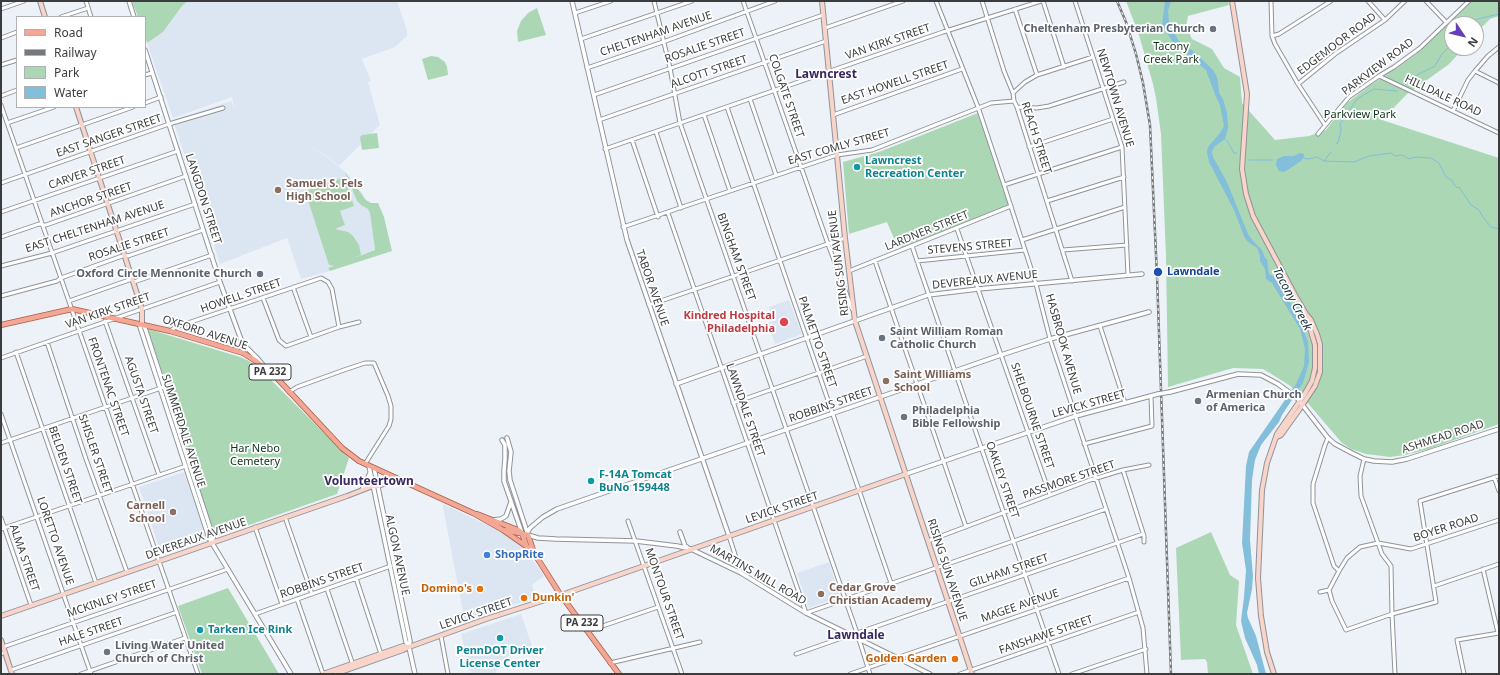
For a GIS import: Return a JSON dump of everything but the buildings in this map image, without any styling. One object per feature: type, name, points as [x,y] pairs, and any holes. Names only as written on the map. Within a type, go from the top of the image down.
[{"type":"main road","points":[[40,1],[45,16]]},
{"type":"main road","name":"RISING SUN AVENUE","points":[[822,1],[845,238],[855,321],[972,672]]},
{"type":"main road","points":[[1232,1],[1247,94],[1242,169],[1246,194],[1253,216],[1306,314],[1316,345],[1315,368],[1312,381],[1281,435],[1277,437],[1267,463],[1262,490],[1258,578],[1260,616],[1267,652],[1274,674]]},
{"type":"main road","name":"SUMMERDALE AVENUE","points":[[76,108],[142,309],[142,324]]},
{"type":"main road","name":"OXFORD AVENUE","points":[[1,324],[72,309],[170,331],[243,353],[264,366],[342,448],[372,470],[397,479],[473,513],[526,534],[534,554],[560,594],[619,674]]},
{"type":"main road","points":[[1300,401],[1315,386],[1320,372],[1317,334],[1312,320],[1306,314]]},
{"type":"main road","name":"LEVICK STREET","points":[[323,674],[403,650],[906,474]]},
{"type":"main road","name":"DEVEREAUX AVENUE","points":[[1,616],[397,479]]},
{"type":"main road","name":"OXFORD AVENUE","points":[[473,513],[526,546],[534,554]]},
{"type":"main road","name":"MARTINS MILL ROAD","points":[[495,526],[516,533],[526,534]]},
{"type":"main road","name":"OXFORD AVENUE","points":[[526,534],[526,546]]},
{"type":"main road","points":[[1,640],[3,653],[12,672]]},
{"type":"main road","name":"LEVICK STREET","points":[[334,674],[381,654],[404,646],[409,647]]},
{"type":"street","points":[[1,9],[24,1]]},
{"type":"street","points":[[86,1],[91,16]]},
{"type":"street","points":[[129,1],[134,16]]},
{"type":"street","name":"TABOR AVENUE","points":[[572,1],[623,227],[648,305],[741,574]]},
{"type":"street","points":[[575,13],[611,1]]},
{"type":"street","name":"BINGHAM STREET","points":[[654,1],[670,68],[680,123],[870,674]]},
{"type":"street","points":[[581,39],[692,1]]},
{"type":"street","name":"COLGATE STREET","points":[[744,1],[828,244],[853,310]]},
{"type":"street","name":"CHELTENHAM AVENUE","points":[[587,68],[775,1]]},
{"type":"street","points":[[825,28],[903,1]]},
{"type":"street","name":"HASBROOK AVENUE","points":[[936,1],[978,107],[1036,284],[1050,339],[1129,578],[1145,636],[1147,674]]},
{"type":"street","name":"REACH STREET","points":[[982,1],[1004,71],[1013,93],[1014,101],[1072,281]]},
{"type":"street","points":[[1042,1],[1064,66]]},
{"type":"street","name":"VAN KIRK STREET","points":[[605,149],[1015,9],[1028,3],[1042,1]]},
{"type":"street","name":"NEWTOWN AVENUE","points":[[1075,1],[1122,147],[1128,275]]},
{"type":"street","points":[[1271,1],[1272,36],[1279,53],[1325,125]]},
{"type":"street","points":[[1272,36],[1279,34],[1331,1]]},
{"type":"street","points":[[1368,1],[1385,20]]},
{"type":"street","name":"EDGEMOOR ROAD","points":[[1298,84],[1335,54],[1385,20],[1405,1]]},
{"type":"street","points":[[1426,1],[1444,20]]},
{"type":"street","name":"PARKVIEW ROAD","points":[[1453,16],[1469,1]]},
{"type":"street","points":[[64,16],[88,8]]},
{"type":"street","points":[[1015,9],[1036,75]]},
{"type":"street","name":"ROSALIE STREET","points":[[594,95],[823,15]]},
{"type":"street","name":"PARKVIEW ROAD","points":[[1318,134],[1349,97],[1420,48],[1444,24]]},
{"type":"street","points":[[1,38],[16,32]]},
{"type":"street","name":"ALCOTT STREET","points":[[599,120],[826,41]]},
{"type":"street","points":[[1453,111],[1468,80],[1488,56],[1499,47]]},
{"type":"street","name":"LANGDON STREET","points":[[146,53],[220,282],[242,342],[243,353]]},
{"type":"street","points":[[1013,93],[1025,82],[1036,75],[1093,58]]},
{"type":"street","points":[[1,65],[16,60]]},
{"type":"street","name":"EAST HOWELL STREET","points":[[833,115],[962,69]]},
{"type":"street","points":[[1475,71],[1499,83]]},
{"type":"street","points":[[146,75],[152,72]]},
{"type":"street","name":"HILLDALE ROAD","points":[[1379,76],[1499,133]]},
{"type":"street","points":[[1017,107],[1037,108],[1049,106],[1124,82]]},
{"type":"street","points":[[1,96],[16,90]]},
{"type":"street","points":[[146,103],[161,97]]},
{"type":"street","points":[[750,99],[776,175]]},
{"type":"street","name":"EAST COMLY STREET","points":[[623,227],[668,213],[801,166],[837,155],[872,150],[978,107],[992,103],[1014,101]]},
{"type":"street","name":"FRONTENAC STREET","points":[[1,105],[198,674]]},
{"type":"street","name":"PALMETTO STREET","points":[[727,107],[891,583]]},
{"type":"street","points":[[7,123],[51,108]]},
{"type":"street","points":[[16,148],[130,108]]},
{"type":"street","name":"EAST SANGER STREET","points":[[1,183],[169,124],[223,108]]},
{"type":"street","points":[[704,115],[730,191]]},
{"type":"street","points":[[1029,146],[1113,119]]},
{"type":"street","points":[[656,132],[681,208]]},
{"type":"street","points":[[632,140],[658,216]]},
{"type":"street","points":[[1004,185],[1122,147]]},
{"type":"street","name":"CARVER STREET","points":[[1,212],[178,151]]},
{"type":"street","name":"ANCHOR STREET","points":[[1,237],[39,224],[46,225],[186,176]]},
{"type":"street","points":[[1047,201],[1124,177]]},
{"type":"street","name":"EAST CHELTENHAM AVENUE","points":[[1,266],[52,253],[195,204]]},
{"type":"street","name":"LARDNER STREET","points":[[849,271],[875,262],[1011,206]]},
{"type":"street","points":[[1022,240],[1124,208]]},
{"type":"street","name":"LAWNDALE STREET","points":[[668,213],[806,613]]},
{"type":"street","name":"SHELBOURNE STREET","points":[[957,229],[1050,495]]},
{"type":"street","name":"ROSALIE STREET","points":[[61,278],[125,255],[130,255],[204,230]]},
{"type":"street","points":[[648,305],[845,238]]},
{"type":"street","points":[[1063,250],[1126,245]]},
{"type":"street","name":"OAKLEY STREET","points":[[912,246],[954,372],[982,448],[1059,674]]},
{"type":"street","name":"STEVENS STREET","points":[[917,261],[1025,250]]},
{"type":"street","points":[[69,301],[212,255]]},
{"type":"street","points":[[875,262],[966,527]]},
{"type":"street","name":"DEVEREAUX AVENUE","points":[[676,384],[928,295],[1142,274]]},
{"type":"street","points":[[1,296],[57,281],[61,278]]},
{"type":"street","name":"HOWELL STREET","points":[[170,331],[176,327],[318,279],[324,279],[331,285],[339,327]]},
{"type":"street","name":"VAN KIRK STREET","points":[[1,358],[220,282]]},
{"type":"street","points":[[293,287],[311,337]]},
{"type":"street","points":[[263,298],[279,340],[286,346],[339,327],[359,322]]},
{"type":"street","name":"ROBBINS STREET","points":[[526,534],[529,529],[552,511],[1001,355],[1050,339],[1149,312]]},
{"type":"street","name":"AGUSTA STREET","points":[[105,321],[159,475]]},
{"type":"street","name":"SUMMERDALE AVENUE","points":[[142,324],[140,327],[214,537],[214,547],[291,674]]},
{"type":"street","points":[[1100,326],[1125,403]]},
{"type":"street","name":"SHISLER STREET","points":[[46,342],[126,572]]},
{"type":"street","points":[[242,342],[264,366]]},
{"type":"street","name":"BELDEN STREET","points":[[16,352],[96,583]]},
{"type":"street","points":[[733,403],[867,356]]},
{"type":"street","points":[[289,392],[297,387],[344,370],[365,363],[374,363],[388,396],[392,413],[389,426],[367,465]]},
{"type":"street","name":"ASHMEAD ROAD","points":[[1164,393],[1189,388],[1210,380],[1241,374],[1261,375],[1278,384],[1300,401],[1328,438],[1345,450],[1364,459],[1392,462],[1407,459],[1499,428]]},
{"type":"street","points":[[1,443],[106,408],[162,387]]},
{"type":"street","name":"LEVICK STREET","points":[[906,474],[1076,416],[1164,393]]},
{"type":"street","points":[[1084,444],[1152,426],[1151,396]]},
{"type":"street","name":"LORETTO AVENUE","points":[[1,414],[90,673]]},
{"type":"street","points":[[507,438],[511,452],[509,471],[510,480],[526,534]]},
{"type":"street","points":[[1328,438],[1313,484],[1313,503],[1334,566],[1339,571]]},
{"type":"street","points":[[502,440],[505,445],[506,459],[504,481],[526,534]]},
{"type":"street","points":[[1364,459],[1360,472],[1360,488],[1382,554],[1391,566],[1395,674]]},
{"type":"street","points":[[3,529],[188,465]]},
{"type":"street","name":"PASSMORE STREET","points":[[928,541],[1096,479],[1123,470],[1149,465]]},
{"type":"street","points":[[362,490],[372,470]]},
{"type":"street","name":"ALGON AVENUE","points":[[372,470],[390,567],[406,642],[409,647],[415,674]]},
{"type":"street","points":[[1123,470],[1143,534],[1144,542]]},
{"type":"street","points":[[1320,592],[1329,590],[1332,601],[1346,630],[1392,614],[1436,602],[1420,501],[1499,476]]},
{"type":"street","points":[[1494,477],[1499,491]]},
{"type":"street","name":"ALGON AVENUE","points":[[375,486],[394,565],[410,641],[409,647]]},
{"type":"street","points":[[491,520],[501,519],[506,516],[512,501]]},
{"type":"street","points":[[806,613],[844,598],[1106,509]]},
{"type":"street","points":[[285,517],[312,594]]},
{"type":"street","name":"ALMA STREET","points":[[1,518],[3,529],[31,605]]},
{"type":"street","name":"BOYER ROAD","points":[[1329,590],[1347,558],[1353,551],[1360,547],[1378,543],[1411,549],[1499,520]]},
{"type":"street","name":"MONTOUR STREET","points":[[628,521],[645,565],[682,674]]},
{"type":"street","points":[[255,527],[282,604]]},
{"type":"street","points":[[680,532],[685,546],[691,549]]},
{"type":"street","name":"MARTINS MILL ROAD","points":[[526,534],[538,538],[636,541],[691,549],[741,574],[806,613],[930,674]]},
{"type":"street","name":"GILHAM STREET","points":[[857,633],[1143,534]]},
{"type":"street","points":[[1434,586],[1499,564]]},
{"type":"street","name":"ROBBINS STREET","points":[[255,614],[394,565]]},
{"type":"street","name":"MCKINLEY STREET","points":[[3,647],[228,569]]},
{"type":"street","points":[[1464,674],[1457,640],[1498,633],[1483,569]]},
{"type":"street","points":[[356,578],[381,654]]},
{"type":"street","name":"MAGEE AVENUE","points":[[850,674],[1129,578]]},
{"type":"street","points":[[327,589],[353,666]]},
{"type":"street","points":[[297,599],[323,674]]},
{"type":"street","points":[[588,631],[658,607]]},
{"type":"street","name":"HALE STREET","points":[[12,672],[81,645],[177,612]]},
{"type":"street","name":"FANSHAWE STREET","points":[[960,674],[972,672],[1048,643],[1139,612]]},
{"type":"street","points":[[796,654],[850,635]]},
{"type":"street","points":[[440,636],[448,674]]},
{"type":"street","points":[[81,674],[90,673],[185,638]]},
{"type":"street","points":[[610,663],[700,642]]},
{"type":"street","points":[[1072,674],[1146,649]]},
{"type":"shaded area","points":[[188,1],[397,1],[407,30],[407,36],[395,47],[362,59],[371,81],[368,82],[380,125],[339,166],[326,155],[306,145],[325,155],[345,172],[362,193],[370,213],[375,250],[329,268],[330,271],[301,279],[287,238],[220,264],[173,120],[231,101],[234,107],[232,97],[173,118],[147,43],[163,32],[182,6]]},
{"type":"shaded area","name":"Kindred Hospital Philadelphia","points":[[789,300],[802,334],[775,344],[768,323],[773,321],[769,307]]},
{"type":"shaded area","name":"Carnell School","points":[[184,472],[206,537],[161,553],[139,487]]},
{"type":"shaded area","points":[[443,504],[500,531],[525,548],[544,576],[532,585],[536,597],[465,622]]},
{"type":"shaded area","name":"Cedar Grove Christian Academy","points":[[829,562],[840,597],[809,608],[797,573]]},
{"type":"shaded area","points":[[521,614],[532,646],[504,658],[494,674],[471,674],[461,634]]},
{"type":"green space","points":[[132,1],[188,1],[182,6],[163,32],[147,43],[146,16],[138,16]]},
{"type":"green space","points":[[1126,1],[1228,1],[1229,5],[1188,16],[1186,26],[1192,39],[1212,49],[1224,68],[1240,77],[1242,103],[1275,140],[1309,136],[1326,130],[1347,103],[1416,54],[1444,28],[1444,56],[1456,56],[1448,65],[1407,94],[1382,120],[1499,158],[1499,424],[1429,449],[1390,457],[1366,454],[1351,449],[1342,443],[1306,401],[1289,385],[1263,369],[1233,368],[1168,387],[1166,257],[1161,134],[1153,84],[1139,35]]},
{"type":"green space","points":[[1499,1],[1499,16],[1490,19],[1484,25],[1484,16],[1456,16],[1471,2]]},
{"type":"green space","points":[[537,8],[546,35],[518,42],[517,31],[521,21],[528,13]]},
{"type":"green space","points":[[431,56],[438,57],[445,62],[448,75],[428,80],[422,59]]},
{"type":"green space","points":[[978,113],[1009,206],[900,248],[898,248],[887,222],[849,234],[843,162],[879,152]]},
{"type":"green space","points":[[377,133],[379,148],[362,150],[360,137],[362,135]]},
{"type":"green space","points":[[345,172],[366,200],[371,203],[378,203],[384,217],[392,251],[330,271],[328,268],[334,266],[329,265],[305,191],[342,178],[345,179],[354,206],[340,211],[345,225],[335,229],[348,232],[353,236],[359,245],[361,255],[349,260],[375,250],[370,213],[368,209],[357,201]]},
{"type":"green space","name":"Har Nebo Cemetery","points":[[148,329],[240,357],[249,361],[261,370],[349,458],[337,494],[215,537]]},
{"type":"green space","points":[[1211,532],[1230,575],[1239,581],[1236,625],[1253,674],[1208,674],[1207,662],[1205,659],[1181,660],[1176,548]]},
{"type":"green space","points":[[228,588],[279,674],[202,674],[178,606]]},
{"type":"water","points":[[1165,1],[1171,1],[1168,11],[1169,22],[1178,40],[1192,50],[1213,70],[1216,75],[1219,93],[1223,99],[1227,113],[1228,128],[1225,139],[1214,147],[1212,152],[1213,157],[1227,182],[1248,234],[1262,250],[1265,258],[1267,259],[1269,274],[1278,279],[1281,284],[1303,328],[1308,342],[1309,362],[1303,383],[1279,422],[1261,445],[1255,460],[1252,480],[1250,540],[1253,576],[1247,613],[1256,636],[1266,674],[1259,674],[1257,665],[1245,638],[1241,621],[1246,570],[1242,543],[1246,466],[1249,452],[1296,384],[1304,366],[1305,349],[1300,329],[1272,283],[1266,279],[1265,269],[1260,261],[1257,248],[1247,241],[1244,236],[1234,210],[1209,162],[1207,152],[1208,147],[1224,126],[1220,105],[1206,70],[1174,44],[1162,25]]},
{"type":"water","points":[[1300,153],[1304,154],[1301,161],[1286,171],[1279,171],[1276,165],[1277,159],[1284,156],[1294,156]]},
{"type":"waterway","points":[[1484,17],[1499,14]]},
{"type":"waterway","points":[[1406,82],[1411,76],[1417,75],[1435,66],[1444,52]]},
{"type":"waterway","points":[[1336,144],[1338,143],[1341,130],[1340,124],[1357,99],[1374,89],[1397,91]]},
{"type":"waterway","points":[[1224,138],[1234,153],[1237,153]]},
{"type":"waterway","points":[[1303,158],[1309,159],[1317,157],[1324,161],[1331,152]]},
{"type":"waterway","points":[[1324,161],[1354,162],[1369,156],[1391,153],[1395,156],[1402,155],[1409,159],[1415,157],[1431,158],[1439,163],[1446,177],[1452,180],[1457,188],[1459,187],[1471,205],[1479,210],[1491,227],[1499,229]]},
{"type":"waterway","points":[[1249,160],[1273,160]]},
{"type":"railway","points":[[1117,1],[1126,22],[1136,54],[1143,83],[1150,125],[1157,276],[1171,674]]},
{"type":"place","name":"Cheltenham Presbyterian Church","points":[[1213,29]]},
{"type":"place","name":"Lawncrest Recreation Center","points":[[857,167]]},
{"type":"place","name":"Samuel S. Fels High School","points":[[278,190]]},
{"type":"place","name":"Lawndale","points":[[1158,272]]},
{"type":"place","name":"Oxford Circle Mennonite Church","points":[[260,274]]},
{"type":"place","name":"Kindred Hospital Philadelphia","points":[[784,322]]},
{"type":"place","name":"Saint William Roman Catholic Church","points":[[882,338]]},
{"type":"place","name":"Saint Williams School","points":[[886,381]]},
{"type":"place","name":"Armenian Church of America","points":[[1198,401]]},
{"type":"place","name":"Philadelphia Bible Fellowship","points":[[904,417]]},
{"type":"place","name":"F-14A Tomcat BuNo 159448","points":[[591,481]]},
{"type":"place","name":"Carnell School","points":[[173,512]]},
{"type":"place","name":"ShopRite","points":[[487,555]]},
{"type":"place","name":"Domino's","points":[[480,589]]},
{"type":"place","name":"Cedar Grove Christian Academy","points":[[821,594]]},
{"type":"place","name":"Dunkin'","points":[[524,598]]},
{"type":"place","name":"Tarken Ice Rink","points":[[200,630]]},
{"type":"place","name":"PennDOT Driver License Center","points":[[500,638]]},
{"type":"place","name":"Living Water United Church of Christ","points":[[107,652]]},
{"type":"place","name":"Golden Garden","points":[[955,659]]},
{"type":"district","name":"Lawncrest","points":[[826,75]]},
{"type":"district","name":"Volunteertown","points":[[369,482]]},
{"type":"district","name":"Lawndale","points":[[856,636]]},
{"type":"park label","name":"Tacony Creek Park","points":[[1171,53]]},
{"type":"park label","name":"Parkview Park","points":[[1360,115]]},
{"type":"water label","name":"Tacony Creek","points":[[1292,299]]}]
